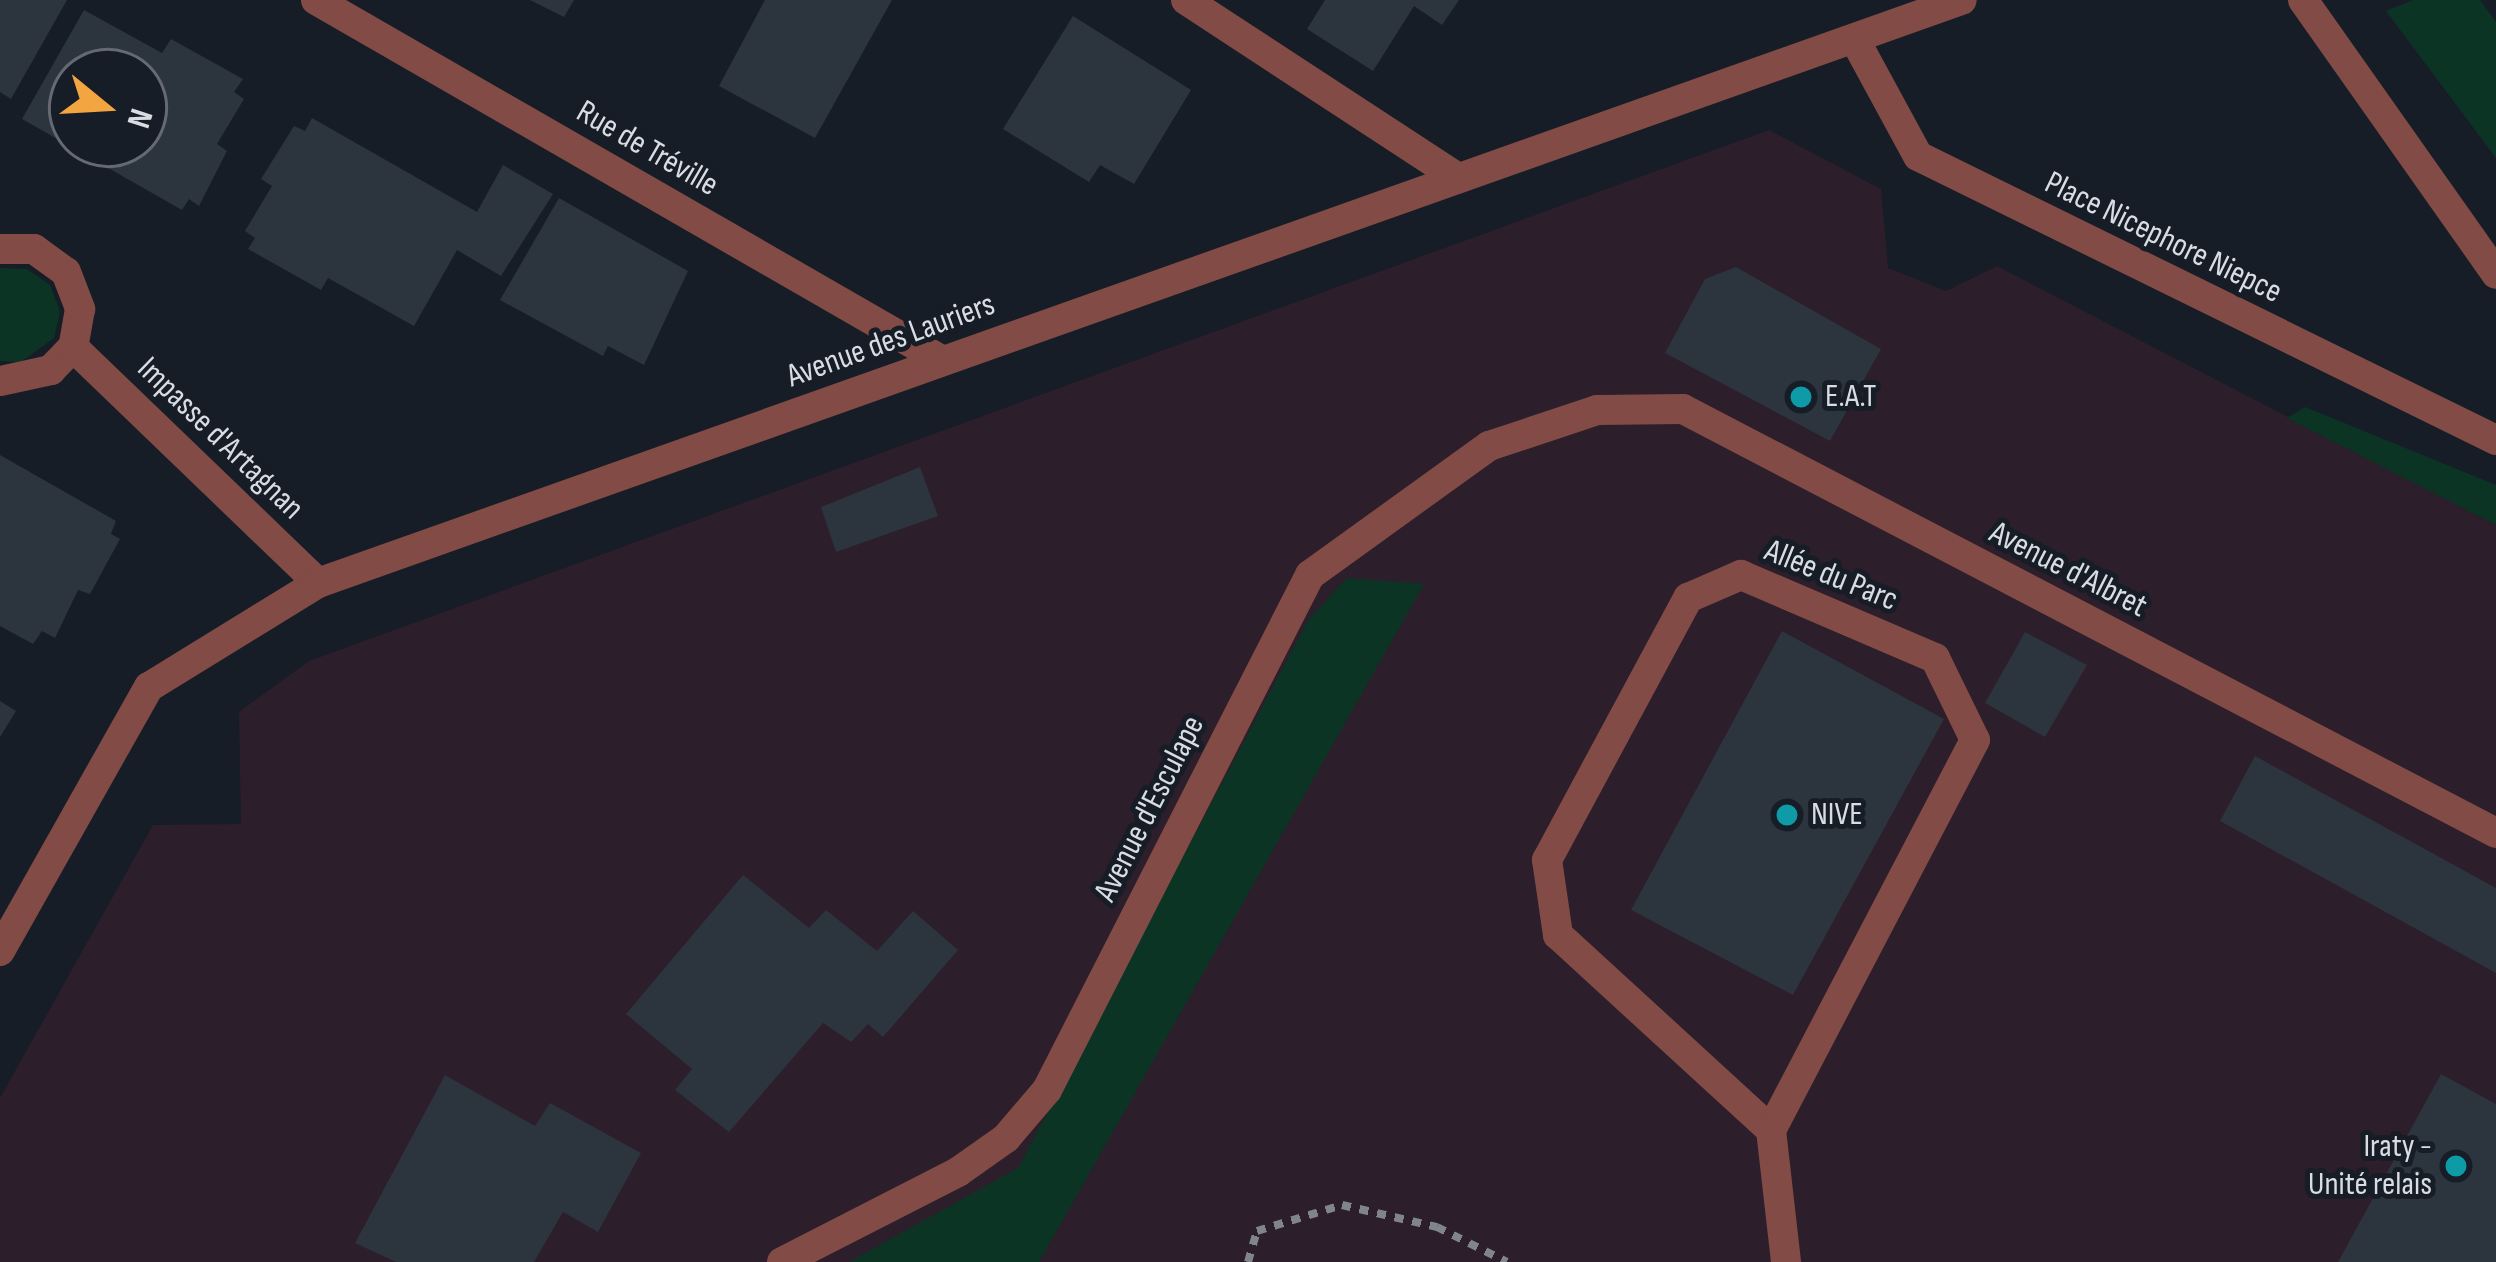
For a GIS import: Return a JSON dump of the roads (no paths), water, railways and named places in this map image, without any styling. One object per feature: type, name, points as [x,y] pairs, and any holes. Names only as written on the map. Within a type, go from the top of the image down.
[{"type":"street","name":"Rue de Tréville","points":[[316,0],[943,361]]},
{"type":"street","points":[[1186,0],[1457,177]]},
{"type":"street","name":"Avenue des Lauriers","points":[[0,952],[149,688],[318,583],[1962,0]]},
{"type":"street","points":[[2302,0],[2496,274]]},
{"type":"street","name":"Place Nicephore Niepce","points":[[1855,40],[1918,156],[2496,440]]},
{"type":"street","points":[[0,249],[34,249],[66,272],[80,309],[73,347],[51,370],[0,381]]},
{"type":"street","name":"Impasse d'Artagnan","points":[[73,347],[318,583]]},
{"type":"street","name":"Avenue d'Albret","points":[[1598,410],[1683,409],[2496,833]]},
{"type":"street","name":"Avenue d'Esculape","points":[[782,1262],[958,1172],[1006,1138],[1047,1090],[1310,575],[1489,446],[1598,410]]},
{"type":"street","name":"Allée du Parc","points":[[1741,575],[1935,658],[1975,740],[1771,1130],[1558,935],[1547,860],[1688,598],[1741,575]]},
{"type":"street","points":[[1771,1130],[1786,1262]]},
{"type":"place","name":"E.A.T","points":[[1801,397]]},
{"type":"place","name":"NIVE","points":[[1787,815]]},
{"type":"place","name":"Iraty - Unité relais","points":[[2456,1166]]}]
